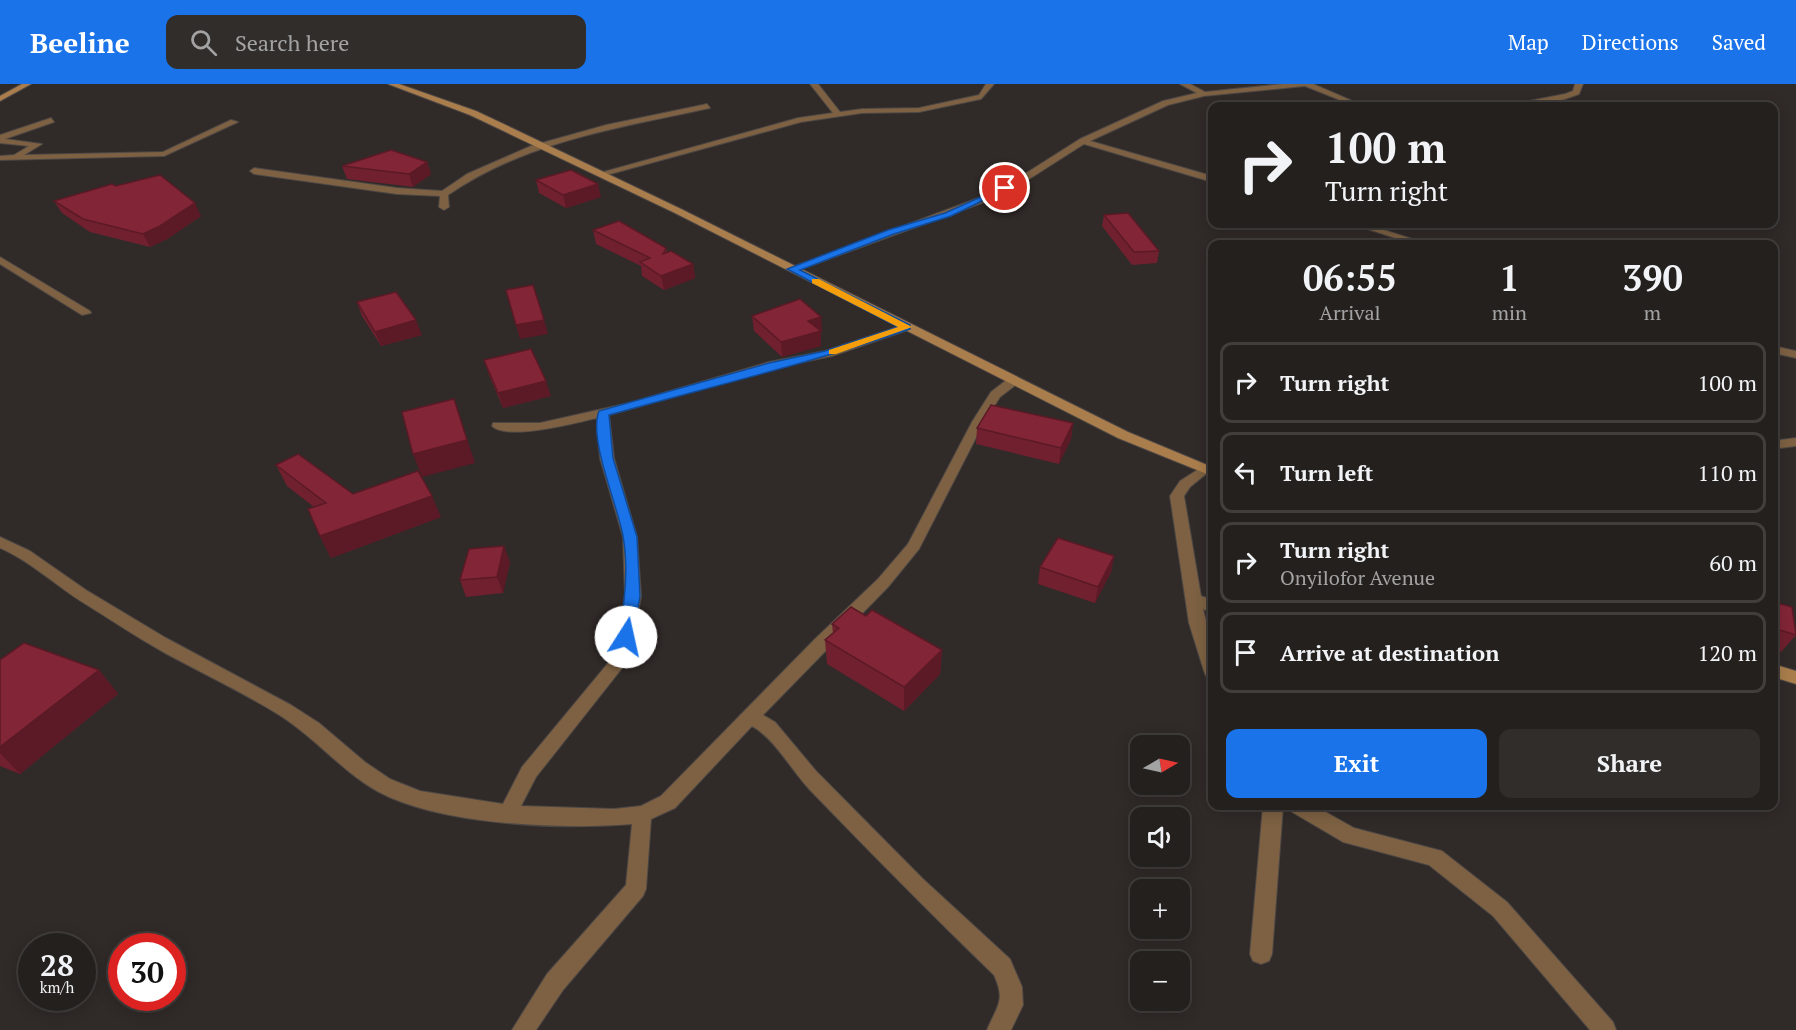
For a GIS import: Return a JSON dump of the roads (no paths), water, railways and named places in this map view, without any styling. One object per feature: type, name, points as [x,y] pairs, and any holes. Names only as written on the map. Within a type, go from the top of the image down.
[{"type":"main road","points":[[0,99],[27,84]]},
{"type":"main road","points":[[392,84],[473,113],[792,269],[1123,435],[1208,471]]},
{"type":"main road","points":[[1778,672],[1796,678]]},
{"type":"street","points":[[814,84],[837,113]]},
{"type":"street","points":[[600,174],[744,134],[837,113],[892,112],[953,104],[981,97],[990,84]]},
{"type":"street","points":[[1185,84],[1204,94]]},
{"type":"street","points":[[792,269],[987,198],[1023,179],[1083,141],[1166,104],[1204,94],[1306,84],[1350,102]]},
{"type":"street","points":[[1531,102],[1567,96],[1576,92],[1579,84]]},
{"type":"street","points":[[254,171],[397,191],[444,194],[472,173],[512,155],[707,106]]},
{"type":"street","points":[[0,139],[51,120]]},
{"type":"street","points":[[0,158],[164,154],[234,122]]},
{"type":"street","points":[[0,139],[38,144],[12,158]]},
{"type":"street","points":[[1083,141],[1208,177]]},
{"type":"street","points":[[444,194],[444,207]]},
{"type":"street","points":[[1370,228],[1410,240]]},
{"type":"street","points":[[0,260],[86,313]]},
{"type":"street","points":[[498,426],[540,427],[603,413],[773,365],[828,354],[907,327]]},
{"type":"street","points":[[1778,350],[1796,355]]},
{"type":"street","points":[[0,542],[20,550],[84,596],[170,648],[265,696],[304,722],[353,762],[395,790],[442,803],[508,813],[592,817],[642,815],[668,802],[750,716],[884,583],[914,546],[978,422],[995,395],[1013,381]]},
{"type":"street","points":[[508,813],[529,772],[622,658],[633,596],[630,537],[607,458],[603,413]]},
{"type":"street","points":[[1778,444],[1796,442]]},
{"type":"street","points":[[1208,471],[1185,484],[1177,496],[1197,623],[1208,658]]},
{"type":"street","points":[[1194,600],[1208,605]]},
{"type":"street","points":[[750,716],[769,727],[809,776],[1002,968],[1011,987],[1012,1005],[998,1030]]},
{"type":"street","points":[[1261,954],[1273,810]]},
{"type":"street","points":[[1306,810],[1350,836],[1436,856],[1500,909],[1605,1030]]},
{"type":"street","points":[[523,1030],[555,981],[636,889],[642,815]]}]
